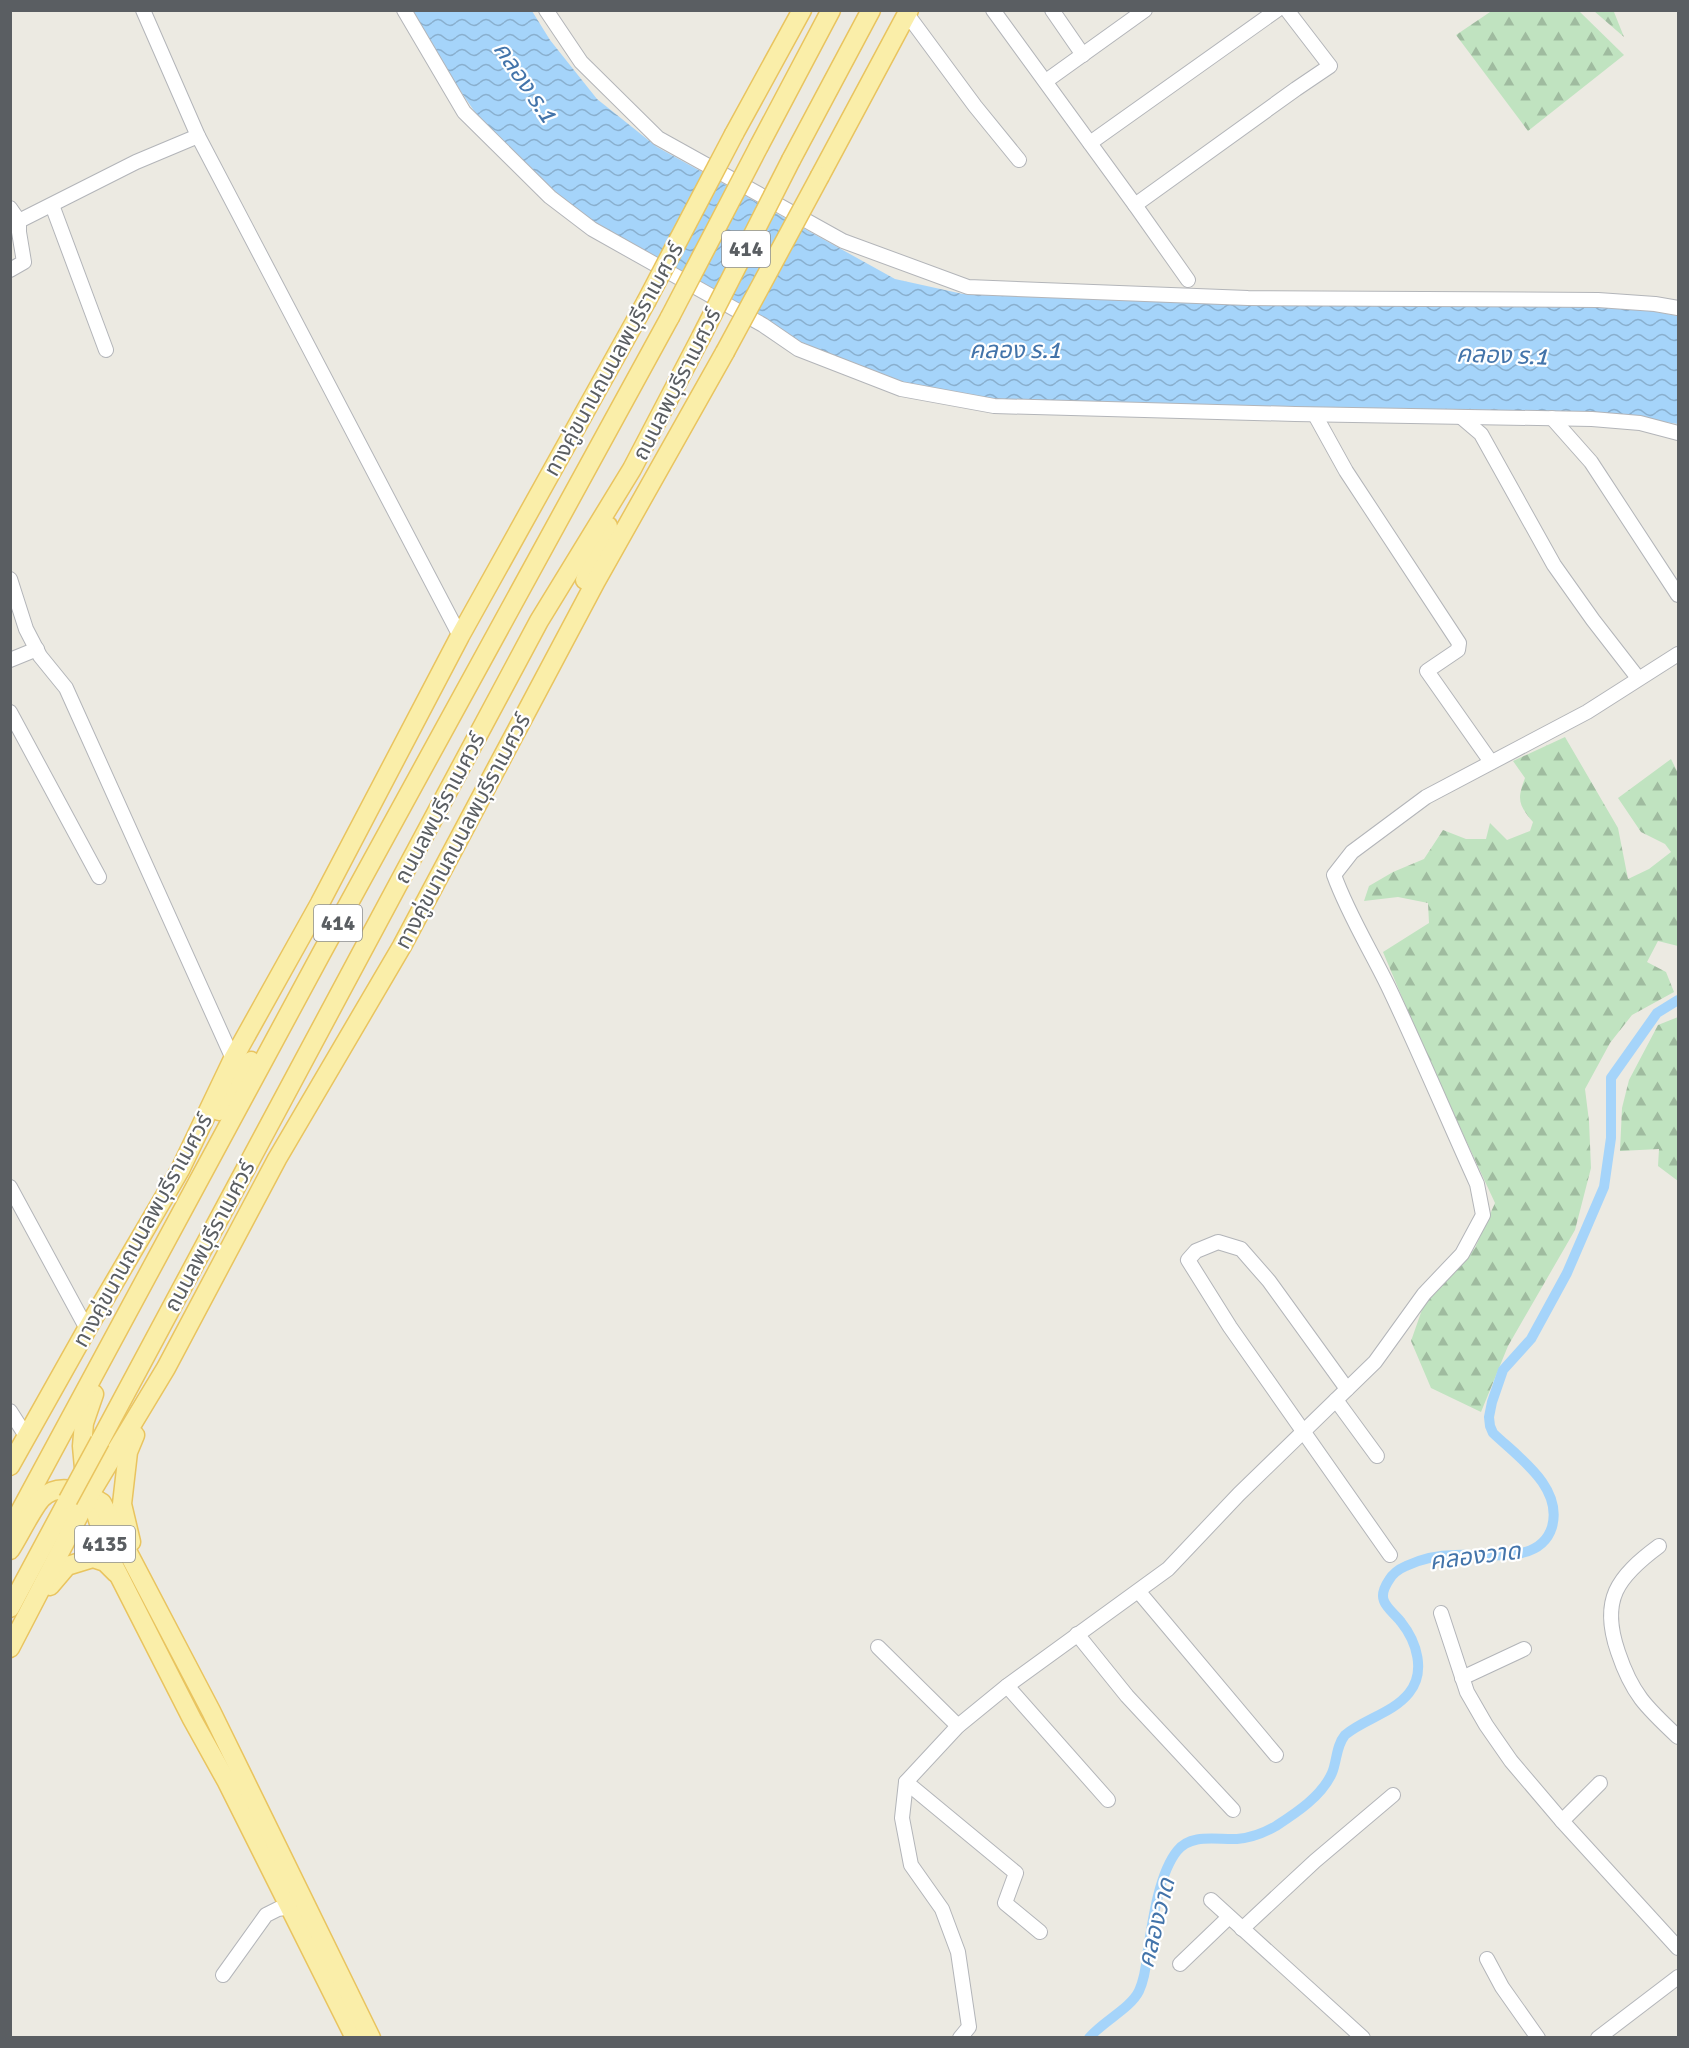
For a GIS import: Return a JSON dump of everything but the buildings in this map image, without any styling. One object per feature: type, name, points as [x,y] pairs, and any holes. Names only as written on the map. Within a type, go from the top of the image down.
[{"type":"main road","name":"ทางคู่ขนานถนนลพบุรีราเมศวร์","points":[[10,1466],[180,1170],[233,1059],[320,903],[460,636],[646,303],[802,10]]},
{"type":"main road","name":"ถนนลพบุรีราเมศวร์","points":[[10,1530],[321,954],[670,317],[831,10]]},
{"type":"main road","name":"ถนนลพบุรีราเมศวร์","points":[[18,1613],[68,1500],[539,621],[632,469],[870,10]]},
{"type":"main road","name":"ทางคู่ขนานถนนลพบุรีราเมศวร์","points":[[10,1648],[18,1613],[166,1368],[277,1159],[402,946],[543,679],[725,352],[908,12]]},
{"type":"main road","points":[[543,679],[632,469]]},
{"type":"main road","points":[[511,605],[539,621]]},
{"type":"main road","points":[[180,1170],[321,954]]},
{"type":"main road","name":"4135","points":[[105,1354],[84,1423],[82,1446],[85,1479],[110,1557],[355,2037]]},
{"type":"main road","points":[[137,1568],[122,1504],[124,1478],[128,1452],[166,1368]]},
{"type":"main road","name":"4135","points":[[10,1550],[42,1498],[54,1490],[70,1489],[90,1494],[102,1503],[211,1711],[371,2037]]},
{"type":"main road","points":[[18,1613],[67,1566],[93,1558],[105,1562],[121,1578]]},
{"type":"street","points":[[143,10],[198,136],[460,636]]},
{"type":"street","points":[[404,10],[464,112],[550,197],[592,229],[764,325],[798,349],[901,389],[994,406],[1315,415],[1552,418],[1640,423],[1678,433]]},
{"type":"street","points":[[546,10],[581,62],[658,138],[843,241],[968,287],[1273,298],[1598,300],[1678,308]]},
{"type":"street","points":[[993,10],[1188,280]]},
{"type":"street","points":[[1052,10],[1083,55]]},
{"type":"street","points":[[1046,81],[1144,10]]},
{"type":"street","points":[[1090,143],[1277,10]]},
{"type":"street","points":[[1135,205],[1330,66],[1287,10]]},
{"type":"street","points":[[908,12],[975,106],[1018,160]]},
{"type":"street","points":[[19,221],[136,162],[198,136]]},
{"type":"street","points":[[52,205],[106,350]]},
{"type":"street","points":[[10,208],[19,221],[24,262],[10,270]]},
{"type":"street","points":[[1315,415],[1346,471],[1459,643],[1458,650],[1427,670],[1491,762]]},
{"type":"street","points":[[1461,417],[1481,434],[1554,565],[1638,678]]},
{"type":"street","points":[[1552,418],[1591,462],[1678,595]]},
{"type":"street","points":[[10,579],[26,629],[37,649],[66,688],[233,1059]]},
{"type":"street","points":[[10,660],[37,649]]},
{"type":"street","points":[[960,2037],[969,2027],[958,1952],[942,1909],[911,1864],[902,1818],[906,1782],[957,1726],[1007,1686],[1168,1569],[1239,1494],[1375,1362],[1424,1294],[1462,1254],[1483,1215],[1477,1184],[1399,1009],[1368,944],[1344,905],[1334,875],[1352,852],[1426,797],[1587,712],[1678,654]]},
{"type":"street","points":[[10,712],[99,877]]},
{"type":"street","points":[[10,1187],[87,1329]]},
{"type":"street","points":[[1347,1389],[1269,1281],[1241,1249],[1218,1242],[1197,1251],[1188,1260],[1230,1327],[1390,1555]]},
{"type":"street","points":[[1336,1400],[1377,1456]]},
{"type":"street","points":[[10,1411],[26,1436]]},
{"type":"street","points":[[1659,1546],[1634,1566],[1619,1584],[1612,1602],[1610,1627],[1631,1686],[1653,1714],[1678,1737]]},
{"type":"street","points":[[1139,1592],[1276,1755]]},
{"type":"street","points":[[1441,1613],[1462,1678],[1480,1716],[1510,1761],[1678,1948]]},
{"type":"street","points":[[1077,1634],[1127,1696],[1233,1809]]},
{"type":"street","points":[[878,1647],[957,1726]]},
{"type":"street","points":[[1462,1678],[1524,1649]]},
{"type":"street","points":[[1007,1686],[1108,1800]]},
{"type":"street","points":[[906,1782],[1016,1873],[1005,1903],[1040,1932]]},
{"type":"street","points":[[1562,1821],[1600,1783]]},
{"type":"street","points":[[1242,1929],[1315,1861],[1393,1795]]},
{"type":"street","points":[[1211,1900],[1363,2037]]},
{"type":"street","points":[[223,1975],[266,1915],[278,1909],[290,1907]]},
{"type":"street","points":[[1180,1964],[1229,1917]]},
{"type":"street","points":[[1487,1959],[1502,1987],[1538,2037]]},
{"type":"street","points":[[1598,2037],[1678,1977]]},
{"type":"green space","points":[[1493,10],[1579,11],[1624,55],[1528,131],[1456,35]]},
{"type":"green space","points":[[1594,11],[1616,11],[1614,12],[1624,37]]},
{"type":"green space","points":[[1565,737],[1618,828],[1628,879],[1649,869],[1671,852],[1665,844],[1641,832],[1618,798],[1671,759],[1678,773],[1678,946],[1658,941],[1647,962],[1666,972],[1674,992],[1632,1015],[1610,1043],[1585,1089],[1591,1168],[1575,1230],[1508,1346],[1481,1412],[1431,1388],[1411,1341],[1424,1304],[1475,1248],[1495,1203],[1425,1052],[1383,952],[1429,923],[1428,903],[1398,897],[1364,901],[1369,886],[1393,872],[1424,859],[1443,830],[1466,839],[1486,839],[1490,823],[1507,840],[1530,831],[1533,822],[1520,802],[1525,778],[1513,761]]},
{"type":"green space","points":[[1678,1017],[1678,1181],[1658,1166],[1659,1149],[1620,1151],[1622,1108],[1629,1080],[1658,1025]]},
{"type":"water","name":"คลอง ร.1","points":[[409,11],[532,11],[550,40],[597,99],[657,147],[895,279],[963,294],[1631,307],[1678,316],[1678,424],[1606,413],[990,401],[902,385],[804,349],[593,226],[553,196],[479,118]]},
{"type":"waterway","name":"คลองวาด","points":[[1089,2038],[1129,2004],[1139,1991],[1145,1973],[1160,1887],[1170,1861],[1177,1851],[1189,1842],[1213,1838],[1247,1838],[1276,1826],[1308,1803],[1322,1789],[1332,1773],[1340,1744],[1345,1735],[1395,1706],[1409,1693],[1417,1676],[1417,1657],[1407,1630],[1384,1601],[1384,1590],[1392,1575],[1403,1567],[1430,1558],[1449,1555],[1510,1555],[1536,1548],[1546,1539],[1552,1527],[1554,1513],[1551,1499],[1536,1474],[1493,1433],[1489,1417],[1492,1402],[1503,1370],[1531,1339],[1567,1273],[1604,1187],[1611,1138],[1611,1078],[1657,1013],[1678,1000]]}]
